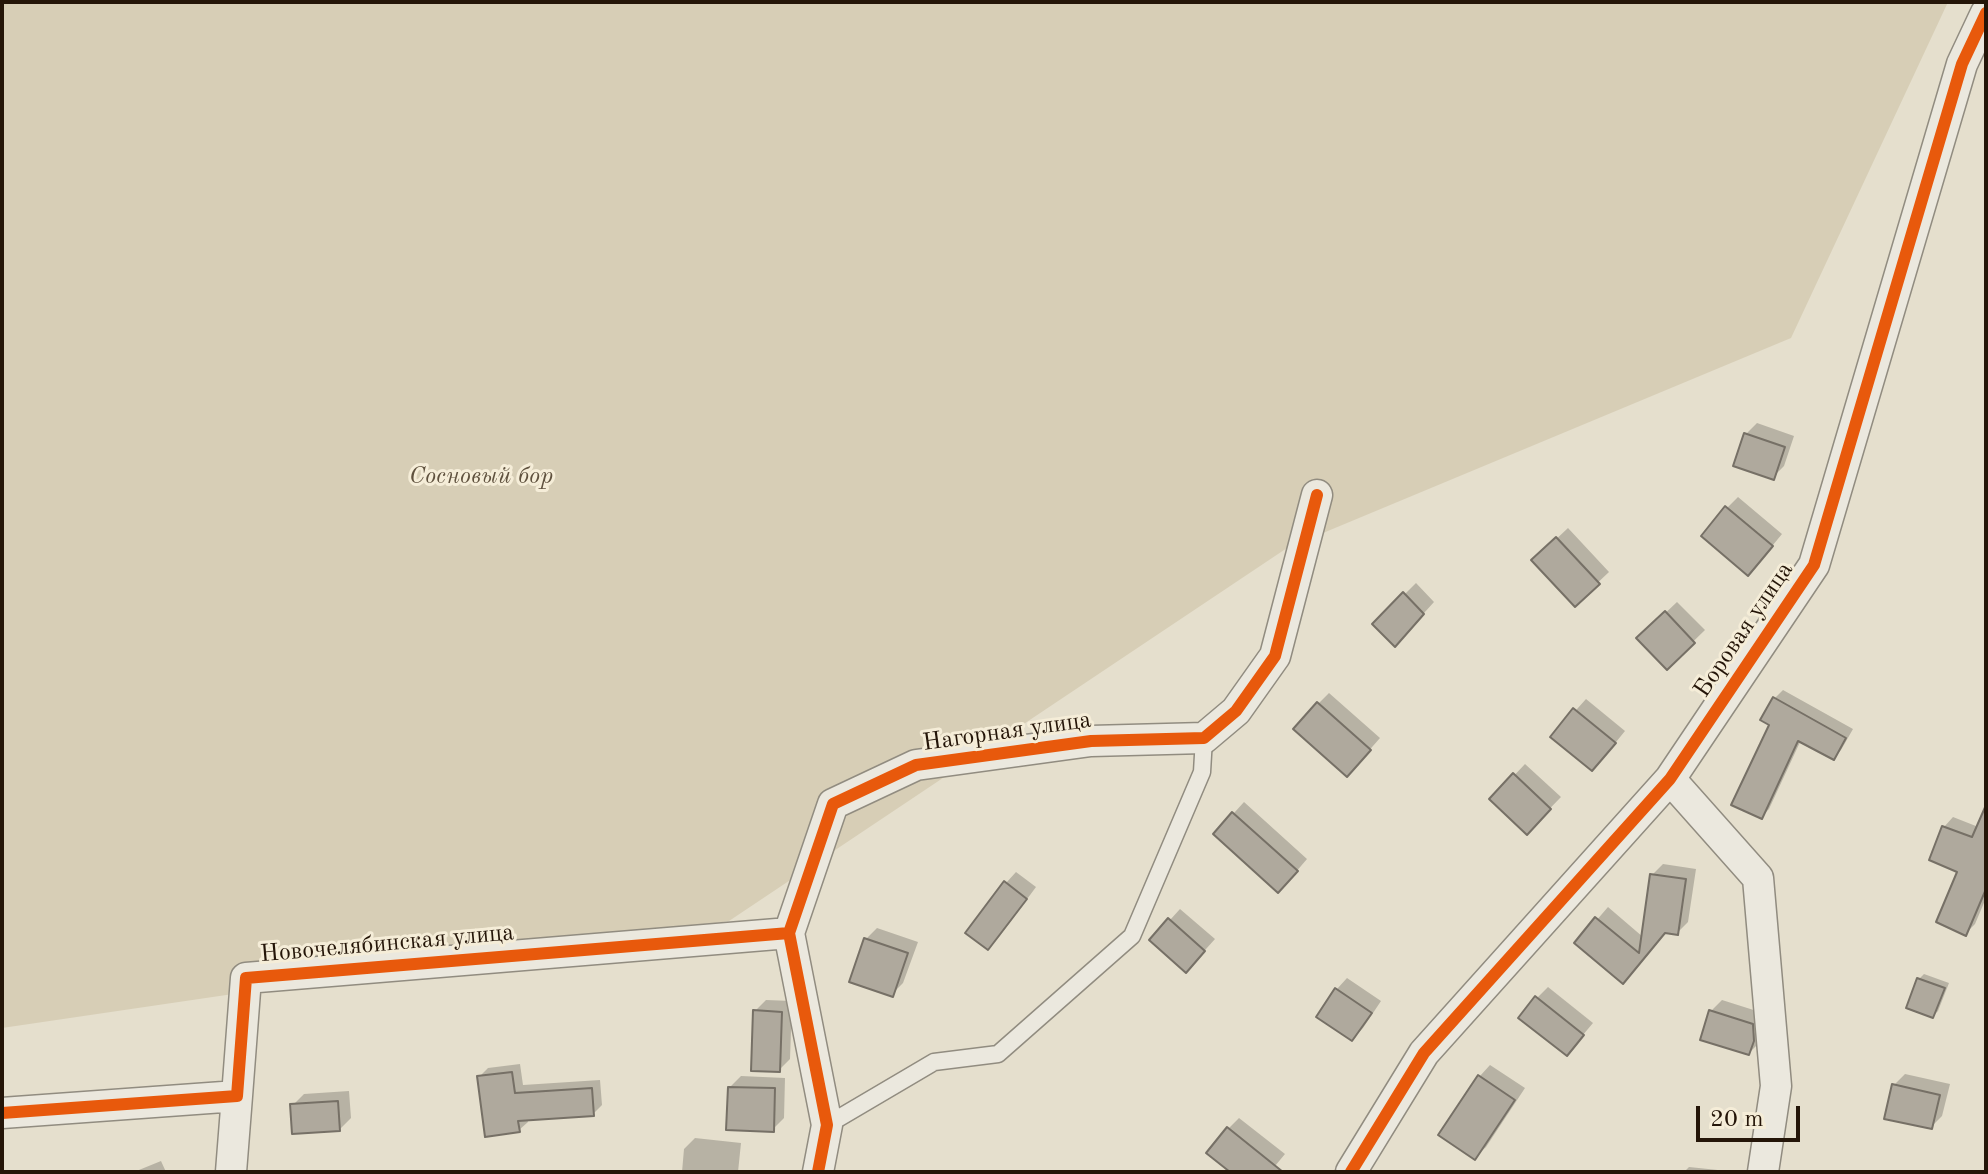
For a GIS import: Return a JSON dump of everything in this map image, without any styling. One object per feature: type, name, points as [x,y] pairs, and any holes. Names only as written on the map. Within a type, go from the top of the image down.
[{"type":"street","name":"Боровая улица","points":[[1351,1172],[1424,1053],[1670,779],[1814,565],[1962,64],[1986,13]]},
{"type":"street","points":[[1204,738],[1236,711],[1275,656],[1317,495]]},
{"type":"street","name":"Нагорная улица","points":[[789,933],[833,804],[916,765],[1091,741],[1204,738]]},
{"type":"street","points":[[1670,779],[1758,878],[1776,1086],[1763,1172]]},
{"type":"street","points":[[789,933],[827,1125],[818,1172]]},
{"type":"street","name":"Новочелябинская улица","points":[[237,1096],[246,978],[789,933]]},
{"type":"street","points":[[2,1113],[237,1096],[231,1172]]},
{"type":"lane","points":[[827,1125],[934,1062],[998,1054],[1132,936],[1202,772],[1204,738]]},
{"type":"green space","name":"Сосновый бор","points":[[2,2],[1948,2],[1791,338],[1287,548],[729,921],[2,1028]]},
{"type":"building","points":[[1744,433],[1785,447],[1774,480],[1733,466]]},
{"type":"building","points":[[1725,506],[1773,546],[1748,576],[1701,536]]},
{"type":"building","points":[[1556,537],[1600,584],[1575,607],[1531,560]]},
{"type":"building","points":[[1403,592],[1424,614],[1395,647],[1372,624]]},
{"type":"building","points":[[1665,611],[1695,643],[1667,670],[1636,638]]},
{"type":"building","points":[[1773,697],[1846,738],[1834,760],[1798,741],[1762,819],[1731,805],[1769,725],[1760,720]]},
{"type":"building","points":[[1317,702],[1371,750],[1347,777],[1293,729]]},
{"type":"building","points":[[1573,708],[1616,743],[1592,771],[1550,737]]},
{"type":"building","points":[[1513,773],[1551,809],[1527,835],[1489,799]]},
{"type":"building","points":[[1986,805],[1986,889],[1966,936],[1936,922],[1957,872],[1929,860],[1942,826],[1972,837]]},
{"type":"building","points":[[1232,812],[1298,871],[1278,893],[1213,834]]},
{"type":"building","points":[[1650,874],[1686,879],[1678,935],[1665,933],[1623,984],[1574,943],[1595,917],[1639,953]]},
{"type":"building","points":[[1004,881],[1027,899],[988,950],[965,933]]},
{"type":"building","points":[[1168,918],[1205,951],[1186,973],[1149,940]]},
{"type":"building","points":[[864,938],[908,953],[893,997],[849,982]]},
{"type":"building","points":[[1917,978],[1945,988],[1933,1018],[1906,1008]]},
{"type":"building","points":[[1335,988],[1372,1013],[1352,1041],[1316,1017]]},
{"type":"building","points":[[1535,996],[1584,1035],[1567,1056],[1518,1018]]},
{"type":"building","points":[[753,1010],[782,1012],[780,1072],[751,1071]]},
{"type":"building","points":[[1709,1010],[1753,1024],[1754,1041],[1749,1055],[1700,1040]]},
{"type":"building","points":[[512,1072],[515,1093],[592,1088],[594,1116],[518,1121],[520,1132],[485,1137],[477,1076]]},
{"type":"building","points":[[1478,1075],[1515,1100],[1475,1160],[1438,1135]]},
{"type":"building","points":[[1892,1084],[1940,1095],[1932,1129],[1884,1119]]},
{"type":"building","points":[[728,1087],[775,1088],[774,1132],[726,1130]]},
{"type":"building","points":[[338,1101],[340,1131],[292,1134],[290,1104]]},
{"type":"building","points":[[1227,1127],[1283,1172],[1230,1172],[1206,1153]]},
{"type":"cycle path","points":[[1351,1172],[1424,1053],[1670,779],[1814,565],[1962,64],[1986,13]]},
{"type":"cycle path","points":[[818,1172],[827,1125],[789,933],[833,804],[916,765],[1091,741],[1204,738],[1236,711],[1275,656],[1317,495]]},
{"type":"cycle path","points":[[2,1113],[237,1096],[246,978],[789,933]]}]
